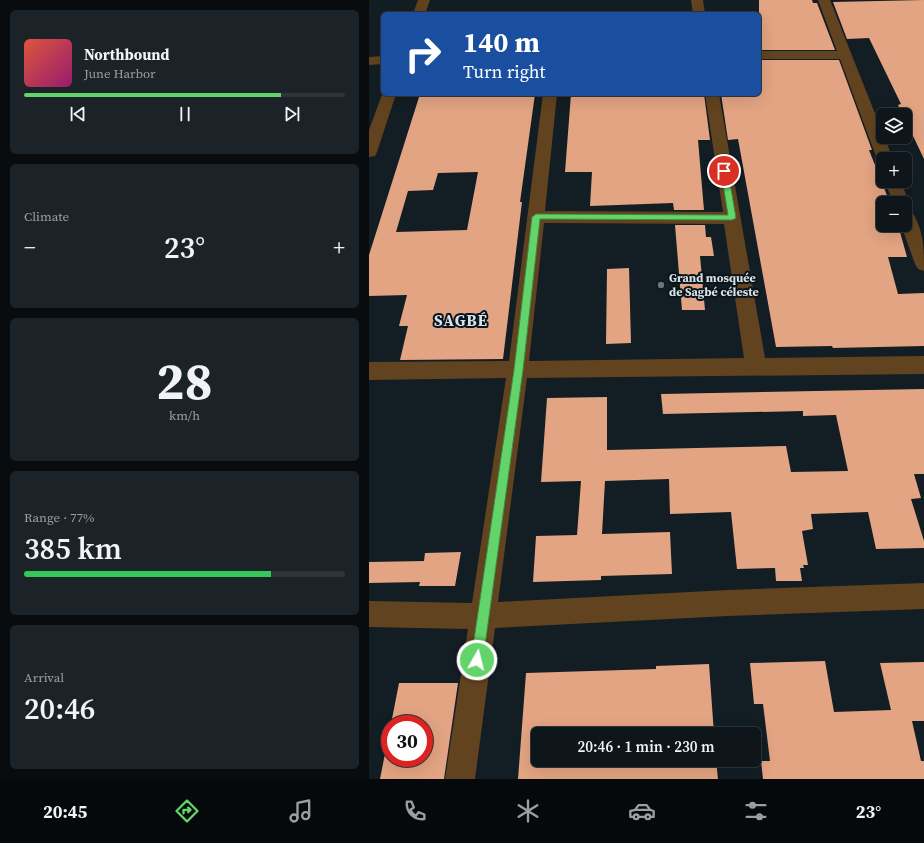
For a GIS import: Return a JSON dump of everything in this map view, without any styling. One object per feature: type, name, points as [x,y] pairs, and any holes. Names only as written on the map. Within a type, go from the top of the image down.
[{"type":"street","points":[[420,12],[424,0]]},
{"type":"street","points":[[697,0],[699,12]]},
{"type":"street","points":[[824,0],[882,152]]},
{"type":"street","points":[[761,56],[846,55]]},
{"type":"street","points":[[369,61],[381,60]]},
{"type":"street","points":[[369,152],[388,96]]},
{"type":"street","points":[[460,779],[518,370],[550,96]]},
{"type":"street","points":[[712,96],[756,367]]},
{"type":"street","points":[[536,217],[732,218]]},
{"type":"street","points":[[912,232],[924,264]]},
{"type":"street","points":[[369,371],[924,365]]},
{"type":"street","points":[[369,614],[483,616],[728,603],[924,596]]},
{"type":"building","points":[[759,0],[812,0],[813,3],[817,3],[835,50],[761,50],[761,12],[759,12]]},
{"type":"building","points":[[924,0],[924,159],[912,134],[912,108],[900,108],[898,105],[901,104],[869,38],[847,39],[833,2]]},
{"type":"building","points":[[761,60],[839,60],[872,150],[869,150],[876,168],[876,188],[884,188],[887,196],[876,196],[876,232],[900,232],[907,257],[888,257],[898,294],[924,293],[924,346],[833,348],[832,346],[776,347],[738,139],[728,140],[721,96],[761,96]]},
{"type":"building","points":[[419,96],[535,96],[520,202],[522,202],[503,359],[400,360],[408,326],[399,326],[407,295],[369,296],[369,255]],"holes":[[[478,172],[467,230],[396,232],[408,191],[433,190],[438,173]]]},
{"type":"building","points":[[571,96],[704,96],[710,140],[698,140],[704,210],[674,210],[673,203],[590,206],[592,172],[565,172]]},
{"type":"building","points":[[675,225],[705,225],[706,237],[711,237],[714,256],[700,256],[705,310],[682,310]]},
{"type":"building","points":[[629,268],[631,343],[606,344],[607,269]]},
{"type":"building","points":[[924,389],[924,474],[914,474],[921,498],[911,499],[924,541],[924,548],[876,549],[868,512],[811,514],[813,529],[802,531],[808,565],[803,565],[804,568],[800,568],[802,581],[776,581],[775,568],[737,569],[731,512],[670,514],[669,479],[605,481],[602,534],[670,532],[672,574],[601,576],[601,580],[533,582],[536,536],[577,535],[581,481],[541,482],[547,398],[607,397],[607,450],[786,446],[791,472],[848,471],[836,415],[803,416],[803,411],[663,414],[661,394]]},
{"type":"building","points":[[461,552],[455,586],[419,586],[420,582],[369,583],[369,562],[424,561],[425,553]]},
{"type":"building","points":[[825,661],[834,712],[891,710],[880,663],[924,662],[924,721],[912,721],[921,761],[924,761],[924,779],[763,779],[761,761],[770,761],[763,704],[754,704],[750,663]]},
{"type":"building","points":[[709,664],[714,727],[531,727],[531,767],[717,767],[718,779],[518,779],[526,673],[656,669],[656,666]]},
{"type":"building","points":[[399,683],[458,683],[444,779],[380,779],[382,767],[433,767],[433,715],[393,715]]},
{"type":"place","name":"Grand mosquée de Sagbé céleste","points":[[661,285]]},
{"type":"district","name":"SAGBÉ","points":[[461,320]]},
{"type":"route","points":[[477,660],[518,370],[536,217],[732,218],[724,171]]}]
